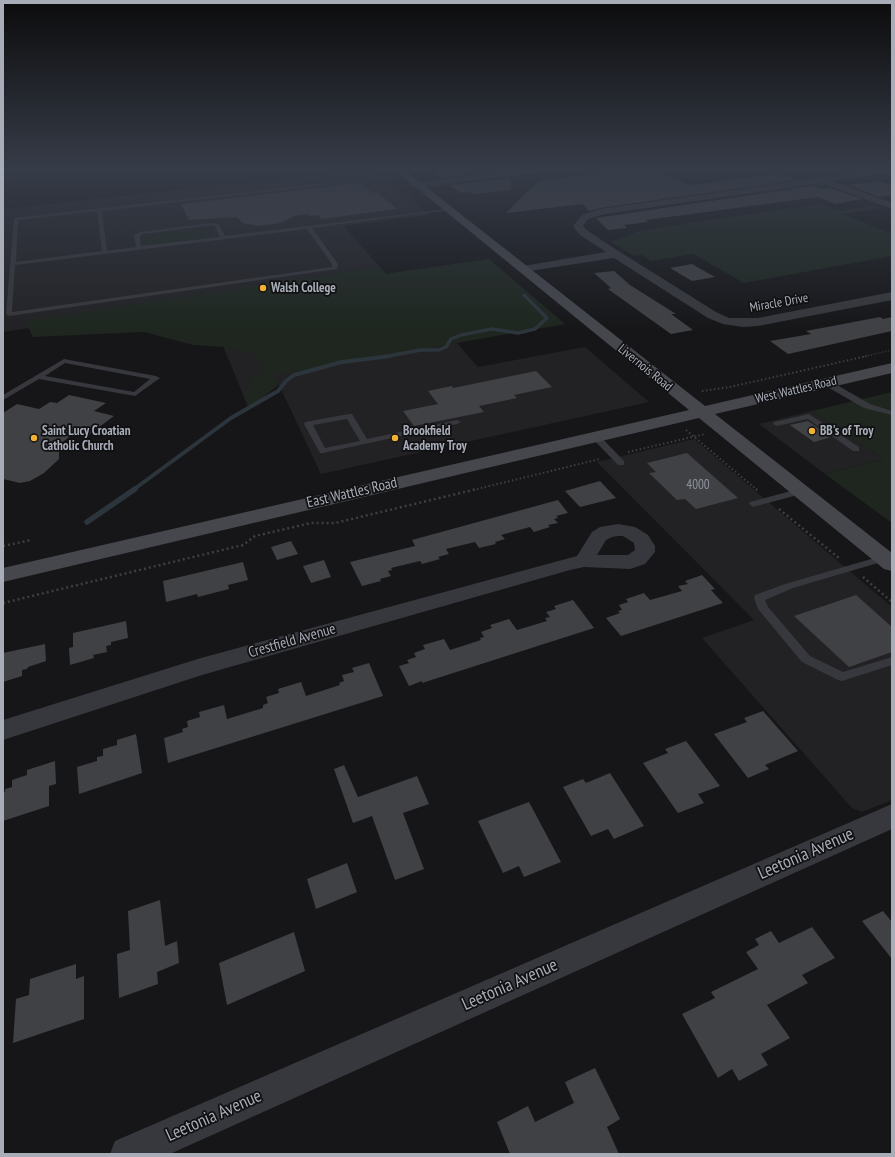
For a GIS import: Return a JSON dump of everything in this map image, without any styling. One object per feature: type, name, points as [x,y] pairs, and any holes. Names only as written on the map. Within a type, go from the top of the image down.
[{"type":"main road","name":"Livernois Road","points":[[467,225],[889,561]]},
{"type":"main road","name":"West Wattles Road","points":[[701,412],[892,368]]},
{"type":"main road","name":"East Wattles Road","points":[[3,575],[701,412]]},
{"type":"street","name":"Miracle Drive","points":[[578,225],[580,229],[605,247],[712,314],[734,322],[758,322],[892,296]]},
{"type":"street","points":[[518,265],[605,247]]},
{"type":"street","points":[[518,265],[616,254]]},
{"type":"street","name":"Crestfield Avenue","points":[[3,730],[201,667],[584,561]]},
{"type":"street","name":"Leetonia Avenue","points":[[128,1154],[892,816]]},
{"type":"lane","points":[[16,225],[9,314],[335,268],[335,264],[308,227]]},
{"type":"lane","points":[[101,225],[105,253]]},
{"type":"lane","points":[[139,248],[136,235],[205,225]]},
{"type":"lane","points":[[217,225],[224,238]]},
{"type":"lane","points":[[13,264],[324,225]]},
{"type":"lane","points":[[3,398],[64,361],[156,378],[135,394],[39,377]]},
{"type":"lane","points":[[827,383],[867,406],[892,413]]},
{"type":"lane","points":[[3,391],[12,393]]},
{"type":"lane","points":[[365,442],[349,416],[308,424],[323,452],[457,422]]},
{"type":"lane","points":[[777,424],[809,416],[856,449]]},
{"type":"lane","points":[[596,437],[621,463]]},
{"type":"lane","points":[[753,504],[802,491]]},
{"type":"lane","points":[[889,561],[789,586],[759,598],[764,609],[806,659],[842,677],[892,660]]},
{"type":"path","points":[[700,392],[730,387],[892,350]]},
{"type":"path","points":[[687,431],[762,494]]},
{"type":"path","points":[[3,603],[243,545],[255,536],[311,523],[335,523],[705,434]]},
{"type":"path","points":[[774,505],[845,563]]},
{"type":"path","points":[[3,546],[31,540]]},
{"type":"path","points":[[859,574],[892,602]]},
{"type":"shaded area","name":"Walsh College","points":[[3,225],[352,225],[344,226],[386,274],[489,259],[457,343],[478,367],[585,347],[649,402],[321,474],[279,385],[248,407],[205,302],[3,332]]},
{"type":"shaded area","points":[[676,225],[870,225],[892,234],[892,256],[744,283],[693,254],[651,261],[642,255],[634,256],[611,242],[642,230]]},
{"type":"shaded area","points":[[206,227],[210,228],[214,235],[209,238],[148,246],[142,244],[140,236]]},
{"type":"shaded area","points":[[489,259],[565,324],[274,375],[279,384],[249,409],[244,395],[252,380],[265,366],[254,353],[224,347],[193,345],[144,332],[33,337],[25,321],[379,267],[386,274]]},
{"type":"shaded area","points":[[892,392],[892,523],[825,474],[883,459],[812,411]]},
{"type":"shaded area","points":[[812,411],[883,459],[825,474],[759,424]]},
{"type":"shaded area","points":[[694,439],[892,607],[892,800],[862,812],[852,808],[702,638],[754,620],[597,462]]},
{"type":"building","points":[[603,225],[624,225],[627,228],[608,230]]},
{"type":"building","points":[[692,264],[715,277],[692,281],[670,268]]},
{"type":"building","points":[[614,271],[630,285],[676,314],[671,314],[693,330],[671,334],[608,289],[611,288],[594,273]]},
{"type":"building","points":[[880,317],[883,319],[892,317],[892,331],[788,354],[770,341],[811,334],[806,331]]},
{"type":"building","points":[[536,371],[552,387],[514,395],[517,398],[479,406],[484,412],[414,426],[403,411],[438,404],[428,391],[452,386],[453,388]]},
{"type":"building","name":"Saint Lucy Croatian Catholic Church","points":[[69,395],[106,403],[94,411],[114,416],[87,436],[74,433],[59,445],[59,459],[44,473],[30,481],[20,483],[3,479],[3,413],[17,404],[39,409],[50,402],[57,403]]},
{"type":"building","name":"BB's of Troy","points":[[808,421],[831,437],[814,442],[790,425]]},
{"type":"building","points":[[687,453],[738,498],[696,509],[685,499],[677,500],[649,473],[656,472],[647,463]]},
{"type":"building","points":[[600,481],[616,498],[580,507],[565,491]]},
{"type":"building","points":[[558,500],[568,513],[556,516],[558,518],[554,519],[558,523],[548,525],[550,527],[534,532],[530,527],[501,535],[505,539],[495,542],[496,544],[479,548],[475,542],[446,549],[449,554],[438,557],[440,559],[422,564],[420,561],[391,568],[392,570],[388,571],[391,576],[380,579],[381,581],[362,586],[350,562],[415,546],[412,540]]},
{"type":"building","points":[[291,541],[298,554],[277,560],[271,547]]},
{"type":"building","points":[[324,560],[331,577],[311,583],[303,566]]},
{"type":"building","points":[[243,562],[248,580],[228,585],[229,589],[198,597],[197,594],[166,602],[163,581]]},
{"type":"building","points":[[702,575],[715,589],[711,590],[723,603],[621,636],[606,618],[620,613],[618,611],[622,610],[619,605],[628,602],[626,599],[644,593],[650,600],[682,591],[678,586],[688,584],[685,581]]},
{"type":"building","points":[[856,595],[892,627],[892,652],[849,667],[794,616]]},
{"type":"building","points":[[573,600],[594,628],[409,686],[399,666],[409,663],[407,660],[416,657],[414,653],[425,649],[423,645],[444,639],[450,650],[481,640],[480,638],[484,637],[481,632],[492,628],[490,625],[509,619],[517,630],[547,621],[545,618],[550,617],[546,612],[556,609],[554,606]]},
{"type":"building","points":[[126,621],[128,638],[111,642],[111,645],[106,646],[107,652],[93,655],[94,658],[70,665],[69,648],[73,647],[73,633]]},
{"type":"building","points":[[45,644],[46,661],[22,670],[22,676],[3,682],[3,653]]},
{"type":"building","points":[[369,663],[383,696],[168,763],[164,738],[183,732],[182,729],[188,727],[187,721],[200,717],[199,712],[224,705],[227,719],[263,708],[263,705],[268,703],[266,697],[279,693],[278,689],[301,682],[306,696],[340,685],[339,683],[344,681],[342,675],[354,672],[352,668]]},
{"type":"building","points":[[763,711],[798,751],[765,765],[769,769],[748,778],[714,734],[747,722],[744,718]]},
{"type":"building","points":[[136,734],[142,773],[79,794],[77,767],[97,761],[97,757],[103,756],[103,749],[117,745],[117,740]]},
{"type":"building","points":[[686,741],[720,786],[698,794],[704,803],[678,813],[643,763],[668,753],[665,749]]},
{"type":"building","points":[[55,761],[56,784],[49,786],[49,806],[3,821],[3,793],[5,792],[5,789],[12,787],[12,780],[27,775],[27,770]]},
{"type":"building","points":[[344,765],[358,797],[417,776],[429,804],[403,813],[424,869],[395,880],[372,816],[353,823],[334,769]]},
{"type":"building","points":[[610,773],[644,826],[614,839],[608,829],[591,836],[563,787],[583,779],[586,783]]},
{"type":"building","points":[[529,802],[561,862],[524,877],[519,866],[503,873],[478,821]]},
{"type":"building","points":[[347,863],[357,892],[316,909],[307,879]]},
{"type":"building","points":[[160,900],[165,946],[177,941],[179,963],[157,972],[158,984],[119,998],[117,954],[130,950],[128,911]]},
{"type":"building","points":[[883,911],[892,922],[892,959],[862,921]]},
{"type":"building","points":[[812,927],[835,958],[802,975],[808,983],[767,1005],[790,1038],[761,1054],[768,1065],[739,1081],[732,1069],[718,1078],[682,1014],[715,998],[711,992],[758,969],[746,952],[759,945],[755,939],[771,931],[779,943]]},
{"type":"building","points":[[294,932],[305,971],[227,1005],[219,963]]},
{"type":"building","points":[[76,964],[76,979],[84,976],[84,1019],[13,1043],[16,999],[29,995],[30,979]]},
{"type":"building","points":[[595,1068],[620,1119],[607,1127],[619,1154],[510,1154],[497,1122],[528,1106],[535,1122],[574,1103],[565,1082]]},
{"type":"waterway","points":[[385,357],[421,350],[439,350],[446,347],[451,339],[461,335],[492,329],[518,333],[535,329],[547,318],[524,295]]},
{"type":"waterway","points":[[385,357],[390,356]]},
{"type":"waterway","points":[[133,490],[231,418],[278,391],[286,381],[294,375],[342,362],[385,357]]},
{"type":"waterway","points":[[87,522],[135,489]]},
{"type":"place","name":"Walsh College","points":[[263,288]]},
{"type":"place","name":"BB's of Troy","points":[[812,431]]},
{"type":"place","name":"Saint Lucy Croatian Catholic Church","points":[[34,438]]},
{"type":"place","name":"Brookfield Academy Troy","points":[[395,438]]}]
